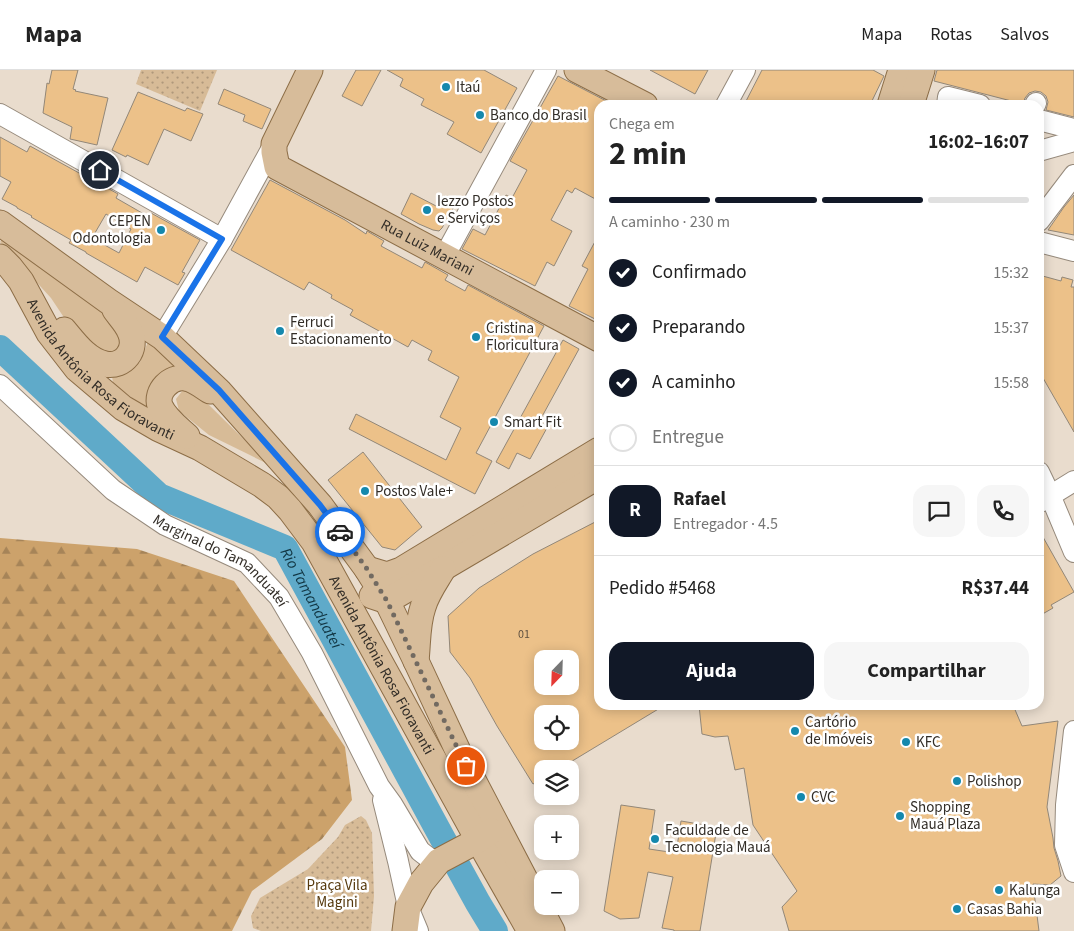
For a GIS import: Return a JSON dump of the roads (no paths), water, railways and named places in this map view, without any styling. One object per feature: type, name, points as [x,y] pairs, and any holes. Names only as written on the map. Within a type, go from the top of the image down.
[{"type":"main road","points":[[276,156],[310,70]]},
{"type":"main road","points":[[577,70],[635,100]]},
{"type":"main road","points":[[892,100],[901,70]]},
{"type":"main road","points":[[913,100],[922,70]]},
{"type":"main road","name":"Rua Luiz Mariani","points":[[276,156],[444,257],[594,336]]},
{"type":"main road","name":"Avenida Antônia Rosa Fioravanti","points":[[0,223],[162,337],[219,390],[320,505],[367,569],[387,601],[416,661],[458,751],[480,837],[552,931]]},
{"type":"main road","name":"Avenida Antônia Rosa Fioravanti","points":[[0,257],[21,281],[49,333],[76,369],[123,408],[159,429],[200,448],[262,485],[278,497],[290,510],[314,542],[480,837],[530,931]]},
{"type":"main road","points":[[21,281],[81,349],[98,361],[113,365],[126,359],[132,348],[132,339],[128,327],[108,300]]},
{"type":"main road","points":[[200,448],[172,423],[160,405],[161,391],[167,383],[178,378],[187,378],[209,390],[238,412]]},
{"type":"main road","points":[[367,569],[387,575],[394,573],[593,462]]},
{"type":"main road","points":[[314,542],[366,593],[387,601],[510,528],[593,462]]},
{"type":"main road","points":[[416,661],[423,607],[428,594],[443,569]]},
{"type":"main road","points":[[406,919],[421,883],[442,860],[480,837]]},
{"type":"street","points":[[444,257],[546,70]]},
{"type":"street","points":[[729,100],[745,70]]},
{"type":"street","points":[[1044,113],[1074,129]]},
{"type":"street","points":[[0,114],[222,239]]},
{"type":"street","points":[[1044,150],[1074,141]]},
{"type":"street","points":[[162,337],[222,239],[255,180],[276,156]]},
{"type":"street","points":[[1044,212],[1074,174]]},
{"type":"street","points":[[1044,243],[1074,250]]},
{"type":"street","name":"Marginal do Tamanduateí","points":[[0,385],[113,490],[165,525],[247,562],[284,605],[312,653],[379,786],[420,851],[429,858],[442,860]]},
{"type":"street","points":[[1074,481],[1045,499],[1074,552]]},
{"type":"street","points":[[1074,731],[1066,806],[1065,845],[1074,872]]},
{"type":"street","name":"Marginal do Tamanduateí","points":[[379,786],[398,861],[406,919],[418,931]]},
{"type":"waterway","name":"Rio Tamanduateí","points":[[0,348],[159,496],[285,548],[451,854],[495,931]]},
{"type":"place","name":"Itaú","points":[[446,87]]},
{"type":"place","name":"Banco do Brasil","points":[[480,115]]},
{"type":"place","name":"Iezzo Postos e Serviços","points":[[427,210]]},
{"type":"place","name":"CEPEN Odontologia","points":[[161,230]]},
{"type":"place","name":"Ferruci Estacionamento","points":[[280,331]]},
{"type":"place","name":"Cristina Floricultura","points":[[476,337]]},
{"type":"place","name":"Smart Fit","points":[[494,422]]},
{"type":"place","name":"Postos Vale+","points":[[365,491]]},
{"type":"place","name":"Cartório de Imóveis","points":[[795,731]]},
{"type":"place","name":"KFC","points":[[906,742]]},
{"type":"place","name":"Polishop","points":[[957,781]]},
{"type":"place","name":"CVC","points":[[801,797]]},
{"type":"place","name":"Shopping Mauá Plaza","points":[[900,816]]},
{"type":"place","name":"Faculdade de Tecnologia Mauá","points":[[655,839]]},
{"type":"place","name":"Kalunga","points":[[999,890]]},
{"type":"place","name":"Casas Bahia","points":[[957,909]]},
{"type":"park label","name":"Praça Vila Magini","points":[[337,894]]}]
